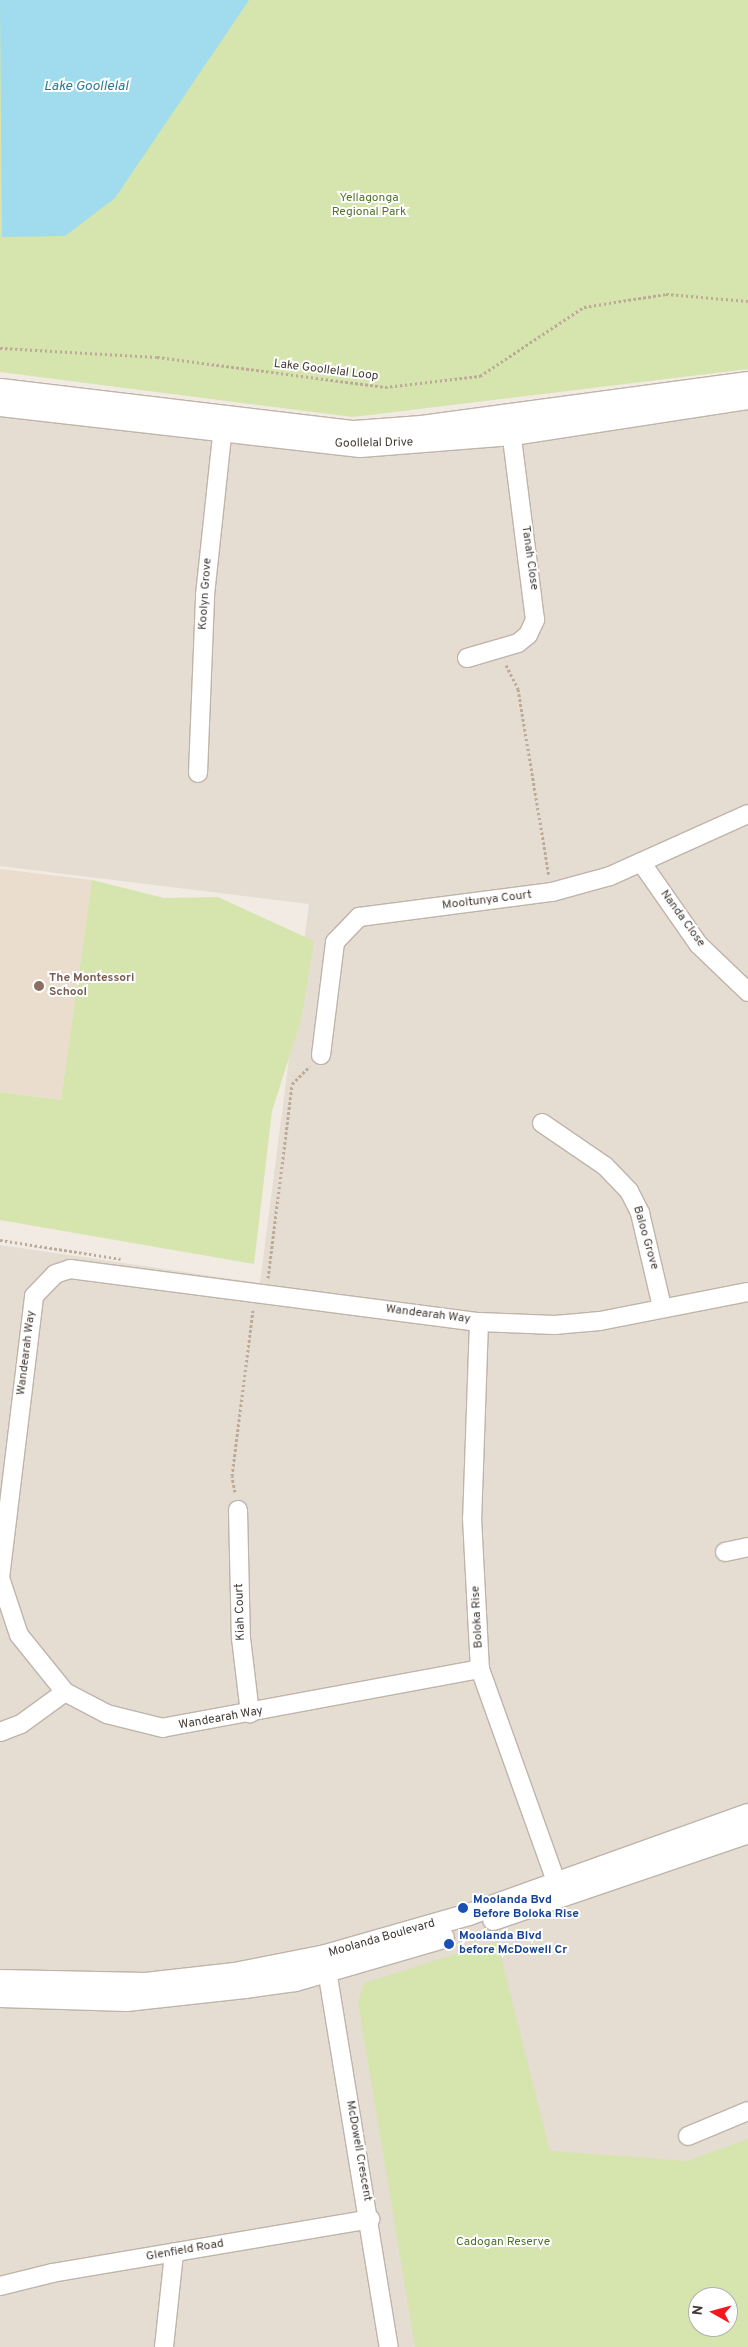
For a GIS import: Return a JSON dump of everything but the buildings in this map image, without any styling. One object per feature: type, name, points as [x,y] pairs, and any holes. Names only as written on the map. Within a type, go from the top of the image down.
[{"type":"street","name":"Goollelal Drive","points":[[0,389],[360,446],[510,424],[748,382]]},
{"type":"street","name":"Goollelal Drive","points":[[510,424],[748,398]]},
{"type":"street","name":"Goollelal Drive","points":[[0,405],[224,424]]},
{"type":"street","name":"Koolyn Grove","points":[[198,773],[205,595],[224,424]]},
{"type":"street","name":"Tanah Close","points":[[467,658],[499,651],[528,635],[535,620],[510,424]]},
{"type":"street","name":"Mooltunya Court","points":[[322,1055],[335,942],[359,917],[552,892],[610,876],[748,814]]},
{"type":"street","name":"Nanda Close","points":[[641,862],[699,945],[748,992]]},
{"type":"street","name":"Baloo Grove","points":[[542,1123],[605,1166],[630,1191],[642,1220],[662,1307]]},
{"type":"street","name":"Wandearah Way","points":[[480,1669],[190,1726],[154,1727],[107,1714],[65,1692],[19,1635],[0,1578],[34,1296],[56,1274],[70,1269],[479,1322],[600,1321],[662,1307],[748,1292]]},
{"type":"street","name":"Boloka Rise","points":[[479,1322],[472,1518],[480,1669],[559,1890]]},
{"type":"street","name":"Kiah Court","points":[[238,1510],[241,1638],[250,1713]]},
{"type":"street","points":[[726,1552],[748,1547]]},
{"type":"street","points":[[0,1732],[21,1724],[65,1692]]},
{"type":"street","name":"Moolanda Boulevard","points":[[559,1890],[748,1814]]},
{"type":"street","name":"Moolanda Boulevard","points":[[0,1996],[126,2000],[261,1985],[442,1922],[559,1890],[748,1832]]},
{"type":"street","name":"Moolanda Boulevard","points":[[0,1980],[146,1982],[326,1963]]},
{"type":"street","name":"McDowell Crescent","points":[[326,1963],[370,2219],[389,2347]]},
{"type":"street","points":[[688,2136],[748,2111]]},
{"type":"street","name":"Glenfield Road","points":[[0,2286],[370,2219]]},
{"type":"street","points":[[164,2347],[174,2253]]},
{"type":"path","name":"Lake Goollelal Loop","points":[[0,348],[157,357],[385,387],[480,376],[584,307],[666,294],[748,301]]},
{"type":"path","points":[[499,651],[518,689],[552,892]]},
{"type":"path","points":[[238,1510],[232,1476],[292,1084],[322,1055]]},
{"type":"shaded area","points":[[748,372],[748,2347],[0,2347],[0,1245],[260,1283],[309,904],[0,866],[0,388],[335,428]]},
{"type":"shaded area","name":"The Montessori School","points":[[0,869],[92,880],[61,1100],[0,1092]]},
{"type":"green space","name":"Yellagonga Regional Park","points":[[0,0],[748,0],[748,369],[353,417],[0,372]]},
{"type":"green space","points":[[92,880],[164,898],[218,897],[314,941],[301,1020],[272,1111],[254,1264],[0,1220],[0,1092],[61,1100]]},
{"type":"green space","name":"Cadogan Reserve","points":[[497,1941],[550,2151],[687,2161],[748,2139],[748,2347],[415,2347],[358,2002],[364,1983]]},
{"type":"water","name":"Lake Goollelal","points":[[0,0],[249,0],[115,198],[65,236],[2,237]]},
{"type":"place","name":"The Montessori School","points":[[39,986]]},
{"type":"place","name":"Moolanda Bvd Before Boloka Rise","points":[[463,1908]]},
{"type":"place","name":"Moolanda Blvd before McDowell Cr","points":[[449,1944]]}]
